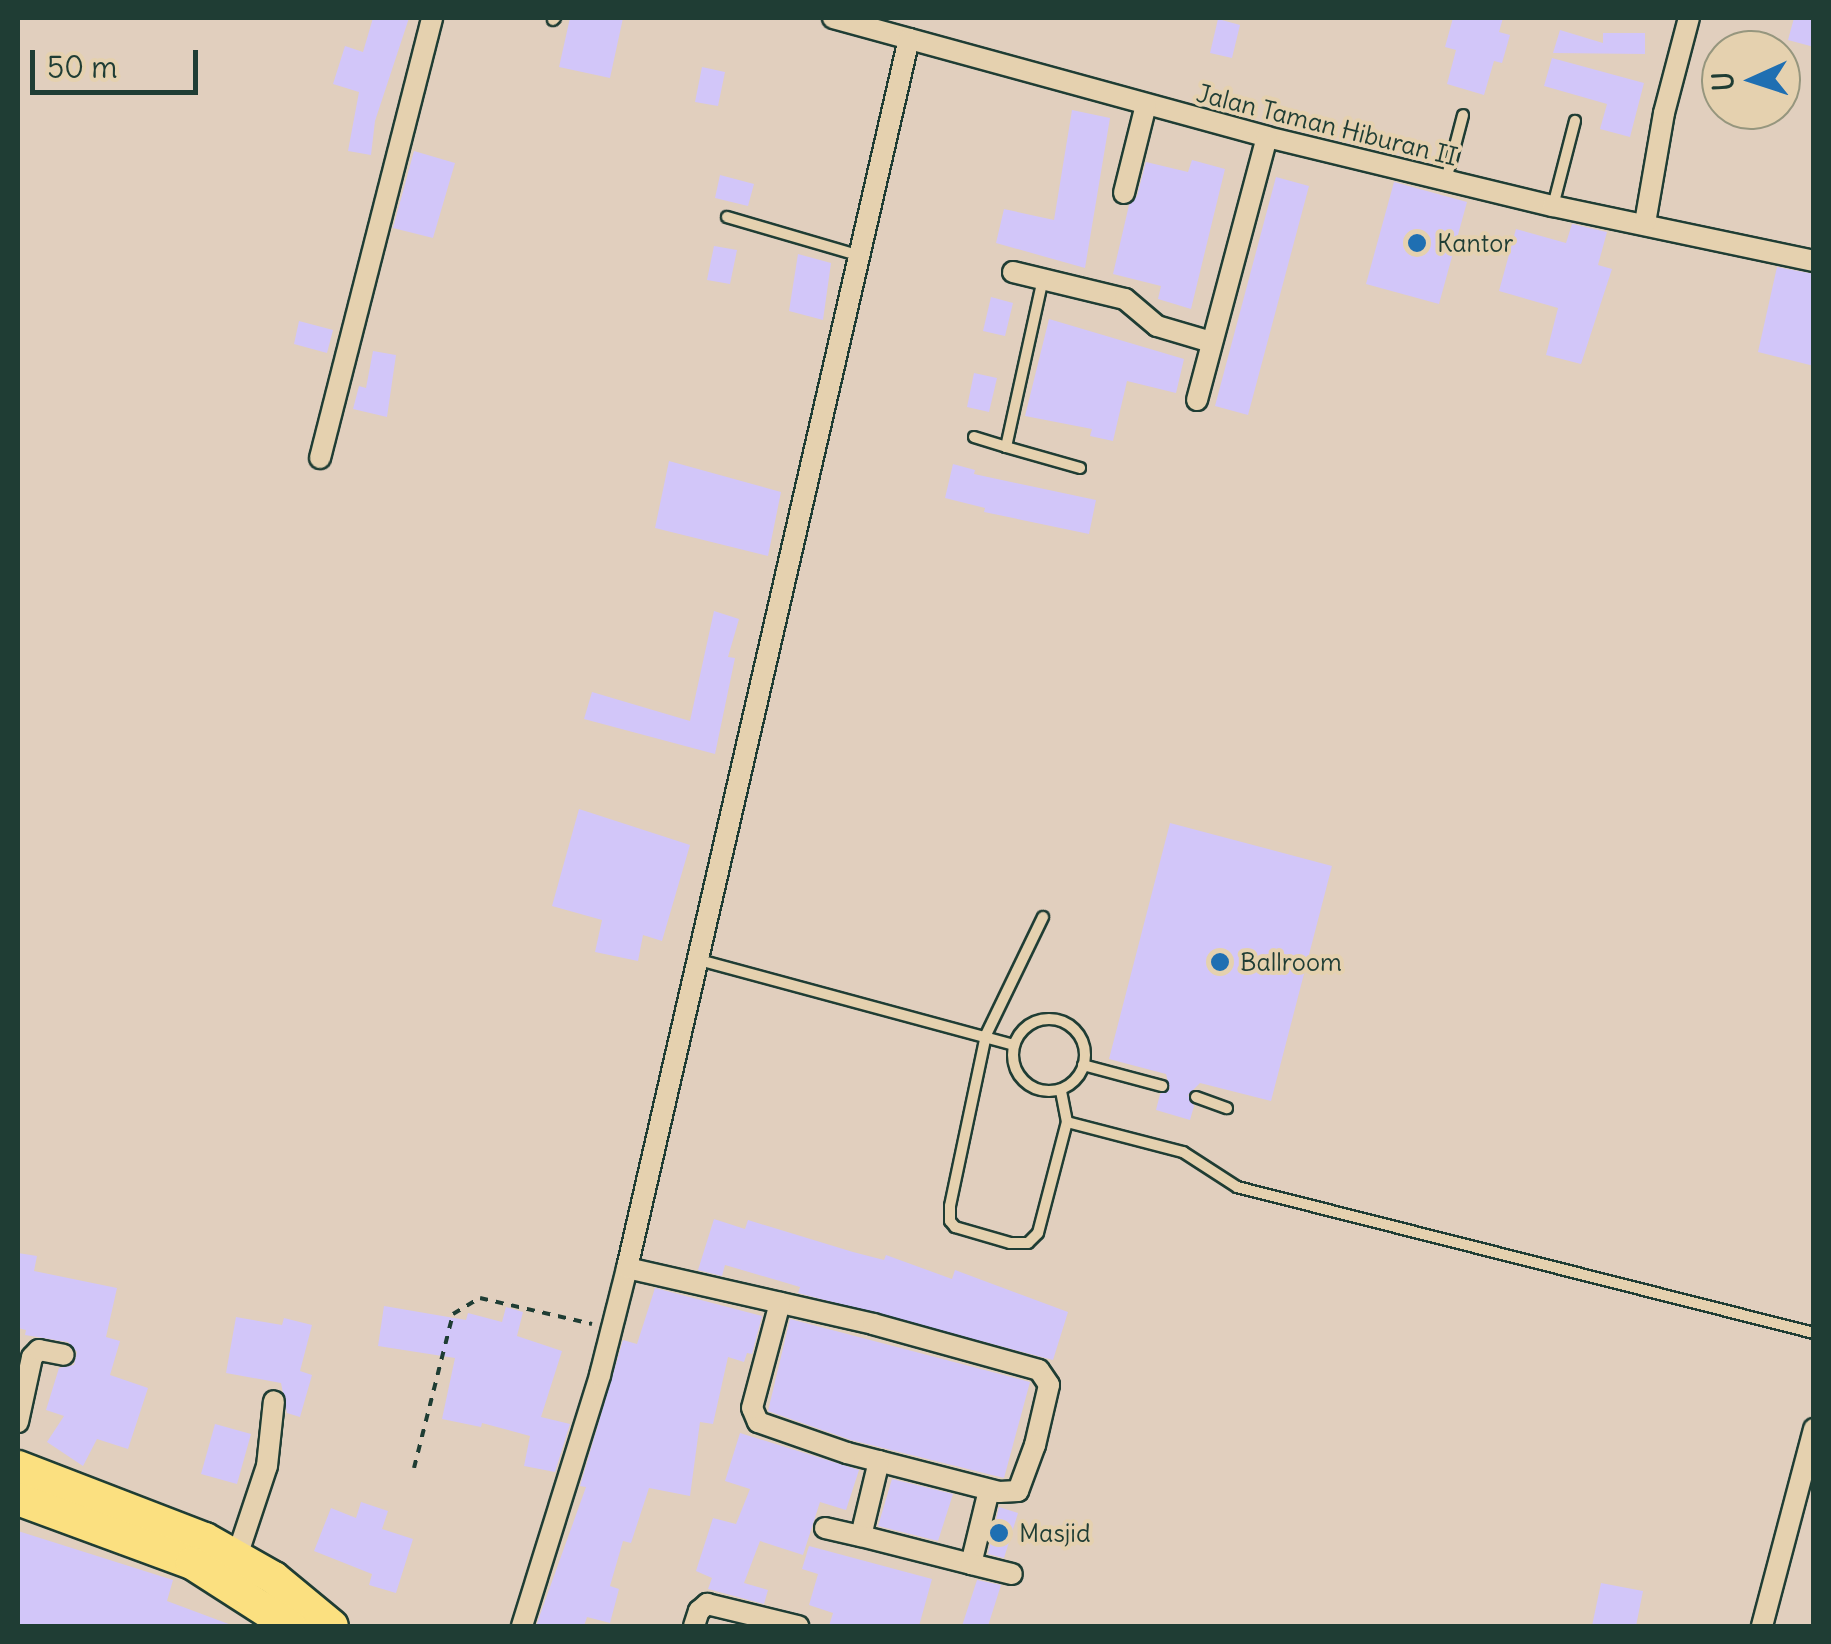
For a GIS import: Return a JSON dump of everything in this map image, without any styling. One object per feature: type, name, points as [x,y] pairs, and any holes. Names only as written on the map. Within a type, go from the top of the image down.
[{"type":"main road","points":[[18,1467],[180,1529],[237,1556],[274,1578],[332,1626]]},
{"type":"main road","points":[[18,1498],[192,1563],[285,1625]]},
{"type":"street","points":[[320,458],[432,18]]},
{"type":"street","name":"Jalan Taman Hiburan II","points":[[833,18],[863,21],[909,39],[1267,137],[1553,206],[1814,261]]},
{"type":"street","points":[[1645,223],[1664,113],[1689,18]]},
{"type":"street","points":[[522,1626],[627,1268],[909,39]]},
{"type":"street","points":[[1124,193],[1146,105]]},
{"type":"street","points":[[1197,400],[1267,137]]},
{"type":"street","points":[[1013,272],[1125,299],[1156,326],[1211,342]]},
{"type":"street","points":[[627,1268],[874,1324],[1043,1373],[1048,1385],[1036,1445],[1018,1491],[1012,1495],[879,1461],[772,1429],[754,1416],[755,1395],[780,1303]]},
{"type":"street","points":[[18,1422],[32,1356],[39,1350],[64,1355]]},
{"type":"street","points":[[237,1556],[267,1466],[274,1401]]},
{"type":"street","points":[[1762,1626],[1814,1430]]},
{"type":"street","points":[[860,1536],[879,1461]]},
{"type":"street","points":[[972,1564],[989,1490]]},
{"type":"street","points":[[825,1528],[1012,1574]]},
{"type":"street","points":[[694,1626],[706,1604],[798,1626]]},
{"type":"lane","points":[[1446,180],[1463,115]]},
{"type":"lane","points":[[1553,206],[1575,121]]},
{"type":"lane","points":[[727,217],[857,255]]},
{"type":"lane","points":[[1006,447],[1043,278]]},
{"type":"lane","points":[[974,437],[1080,468]]},
{"type":"lane","points":[[1043,917],[986,1035],[950,1206],[950,1221],[955,1227],[1010,1244],[1028,1243],[1038,1234],[1066,1122],[1061,1090]]},
{"type":"lane","points":[[699,960],[1014,1045]]},
{"type":"lane","points":[[1036,1020],[1059,1020],[1078,1033],[1083,1066],[1071,1084],[1061,1090],[1028,1086],[1014,1068],[1014,1045],[1036,1020]]},
{"type":"lane","points":[[1083,1066],[1162,1086]]},
{"type":"lane","points":[[1196,1097],[1228,1108]]},
{"type":"lane","points":[[1066,1122],[1183,1152],[1237,1187],[1814,1333]]},
{"type":"path","points":[[414,1468],[453,1314],[480,1298],[611,1329]]},
{"type":"building","points":[[373,18],[409,18],[375,121],[371,155],[348,151],[359,92],[333,84],[345,46],[363,52]]},
{"type":"building","points":[[570,18],[623,18],[610,78],[559,67]]},
{"type":"building","points":[[1453,18],[1503,18],[1499,32],[1510,35],[1502,63],[1494,61],[1484,95],[1447,84],[1456,50],[1445,47]]},
{"type":"building","points":[[1794,18],[1814,18],[1814,47],[1801,44],[1801,30],[1791,30]]},
{"type":"building","points":[[1218,19],[1240,25],[1232,58],[1210,53]]},
{"type":"building","points":[[1560,30],[1603,43],[1603,33],[1645,33],[1645,54],[1553,53]]},
{"type":"building","points":[[1552,58],[1644,83],[1630,137],[1600,129],[1607,104],[1544,86]]},
{"type":"building","points":[[702,67],[725,72],[718,106],[695,102]]},
{"type":"building","points":[[1072,110],[1110,118],[1085,268],[996,243],[1004,209],[1054,220]]},
{"type":"building","points":[[414,151],[455,163],[433,238],[393,228]]},
{"type":"building","points":[[1192,160],[1225,169],[1191,309],[1158,299],[1161,286],[1113,274],[1129,205],[1137,196],[1146,162],[1188,172]]},
{"type":"building","points":[[720,175],[754,184],[748,206],[715,198]]},
{"type":"building","points":[[1276,177],[1309,186],[1248,415],[1215,406]]},
{"type":"building","name":"Kantor","points":[[1394,182],[1467,202],[1439,304],[1366,284]]},
{"type":"building","points":[[1572,224],[1607,232],[1598,265],[1612,269],[1581,364],[1546,355],[1558,308],[1499,291],[1516,229],[1566,243]]},
{"type":"building","points":[[714,246],[737,250],[730,284],[707,280]]},
{"type":"building","points":[[798,254],[831,263],[823,320],[789,311]]},
{"type":"building","points":[[1777,267],[1814,274],[1814,366],[1758,352]]},
{"type":"building","points":[[991,297],[1013,303],[1005,336],[983,331]]},
{"type":"building","points":[[1049,319],[1184,359],[1176,393],[1127,381],[1113,441],[1090,436],[1092,429],[1025,416]]},
{"type":"building","points":[[299,321],[333,330],[327,353],[294,344]]},
{"type":"building","points":[[373,351],[396,355],[387,417],[353,409],[359,386],[366,388]]},
{"type":"building","points":[[974,373],[997,378],[989,412],[967,407]]},
{"type":"building","points":[[669,461],[781,492],[768,556],[655,528]]},
{"type":"building","points":[[953,464],[975,470],[974,474],[1096,500],[1089,534],[984,512],[985,508],[945,498]]},
{"type":"building","points":[[714,611],[739,619],[728,657],[735,658],[715,754],[584,719],[592,692],[690,721]]},
{"type":"building","points":[[579,809],[690,845],[662,941],[643,935],[638,961],[595,952],[602,920],[552,906]]},
{"type":"building","name":"Ballroom","points":[[1170,823],[1332,866],[1271,1101],[1200,1083],[1188,1095],[1194,1106],[1190,1120],[1156,1110],[1160,1094],[1170,1089],[1166,1074],[1109,1059]]},
{"type":"building","points":[[714,1219],[745,1229],[748,1220],[884,1260],[886,1255],[952,1279],[955,1270],[1068,1312],[1053,1360],[798,1293],[800,1287],[725,1265],[722,1276],[698,1270]]},
{"type":"building","points":[[18,1253],[37,1256],[34,1271],[117,1288],[106,1337],[120,1341],[110,1375],[148,1388],[128,1449],[97,1439],[83,1466],[47,1442],[64,1416],[46,1410],[59,1368],[74,1365],[77,1352],[68,1342],[25,1335],[26,1330],[18,1328]]},
{"type":"building","points":[[655,1288],[762,1316],[752,1354],[747,1353],[744,1362],[728,1357],[713,1424],[700,1422],[690,1496],[649,1488],[631,1543],[623,1541],[610,1586],[619,1589],[610,1623],[587,1617],[584,1626],[536,1626],[586,1487],[580,1486],[623,1340],[637,1344]]},
{"type":"building","points":[[384,1306],[466,1320],[468,1313],[502,1322],[506,1307],[523,1312],[517,1336],[562,1351],[541,1417],[570,1424],[555,1472],[524,1466],[530,1436],[482,1423],[481,1427],[442,1419],[455,1358],[378,1346]]},
{"type":"building","points":[[236,1317],[282,1325],[284,1318],[312,1325],[300,1371],[312,1375],[300,1417],[287,1413],[281,1383],[226,1373]]},
{"type":"building","points":[[790,1319],[1030,1382],[1004,1478],[851,1440],[768,1411]]},
{"type":"building","points":[[215,1424],[251,1434],[237,1484],[201,1474]]},
{"type":"building","points":[[740,1433],[859,1470],[846,1510],[820,1502],[803,1555],[760,1541],[744,1583],[768,1590],[764,1604],[708,1589],[712,1578],[696,1571],[713,1518],[736,1524],[750,1489],[725,1481]]},
{"type":"building","points":[[892,1479],[953,1494],[938,1541],[878,1526]]},
{"type":"building","points":[[361,1502],[388,1511],[382,1529],[413,1539],[396,1593],[369,1585],[372,1574],[314,1551],[331,1508],[356,1518]]},
{"type":"building","name":"Masjid","points":[[999,1507],[1018,1513],[1004,1558],[988,1554]]},
{"type":"building","points":[[18,1531],[173,1580],[167,1601],[234,1626],[18,1626]]},
{"type":"building","points":[[809,1546],[932,1579],[919,1626],[829,1626],[833,1613],[809,1605],[818,1574],[802,1569]]},
{"type":"building","points":[[977,1580],[1001,1585],[988,1626],[962,1626]]},
{"type":"building","points":[[1601,1583],[1643,1591],[1636,1626],[1592,1626]]},
{"type":"place","name":"Kantor","points":[[1417,243]]},
{"type":"place","name":"Ballroom","points":[[1220,962]]},
{"type":"place","name":"Masjid","points":[[999,1533]]}]
